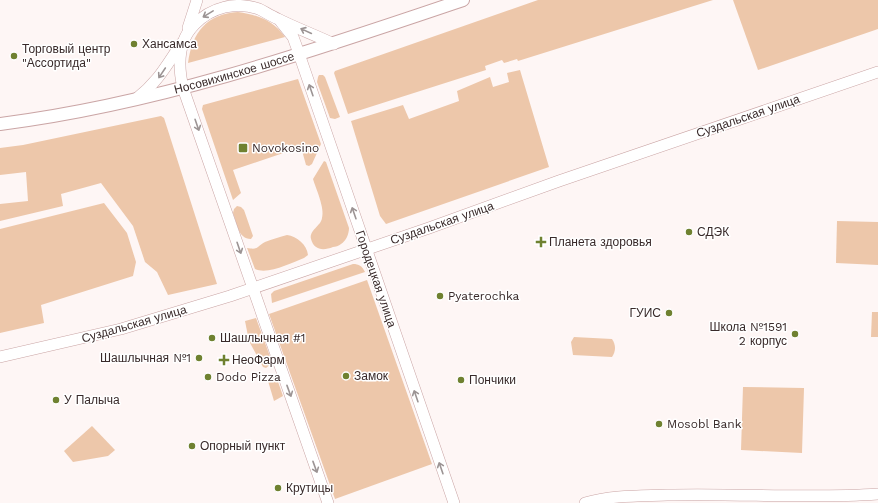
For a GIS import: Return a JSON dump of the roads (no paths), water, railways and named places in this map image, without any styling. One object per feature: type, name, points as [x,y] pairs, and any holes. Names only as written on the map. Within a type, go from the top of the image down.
[{"type":"main road","name":"Носовихинское шоссе","points":[[0,124],[135,100],[184,88],[334,44],[463,0]]},
{"type":"street","points":[[197,0],[180,52],[179,68],[184,88],[328,503]]},
{"type":"street","points":[[240,0],[334,44]]},
{"type":"street","points":[[135,100],[149,89],[159,78],[198,21],[216,9],[228,6],[239,5],[259,9]]},
{"type":"street","name":"Городецкая улица","points":[[278,19],[293,37],[300,54],[454,503]]},
{"type":"street","name":"Суздальская улица","points":[[0,357],[121,329],[253,288],[878,72]]},
{"type":"street","points":[[585,503],[600,498],[674,495],[741,494],[822,497],[878,494]]},
{"type":"place","name":"Хансамса","points":[[134,44]]},
{"type":"place","name":"Торговый центр \"Ассортида\"","points":[[14,56]]},
{"type":"place","name":"Novokosino","points":[[243,148]]},
{"type":"place","name":"СДЭК","points":[[689,232]]},
{"type":"place","name":"Планета здоровья","points":[[541,242]]},
{"type":"place","name":"Pyaterochka","points":[[440,296]]},
{"type":"place","name":"ГУИС","points":[[669,313]]},
{"type":"place","name":"Школа №1591 2 корпус","points":[[795,334]]},
{"type":"place","name":"Шашлычная #1","points":[[212,338]]},
{"type":"place","name":"Шашлычная №1","points":[[199,358]]},
{"type":"place","name":"НеоФарм","points":[[224,360]]},
{"type":"place","name":"Замок","points":[[346,376]]},
{"type":"place","name":"Dodo Pizza","points":[[208,377]]},
{"type":"place","name":"Пончики","points":[[461,380]]},
{"type":"place","name":"У Палыча","points":[[56,400]]},
{"type":"place","name":"Mosobl Bank","points":[[659,424]]},
{"type":"place","name":"Опорный пункт","points":[[192,446]]},
{"type":"place","name":"Крутицы","points":[[278,488]]}]
